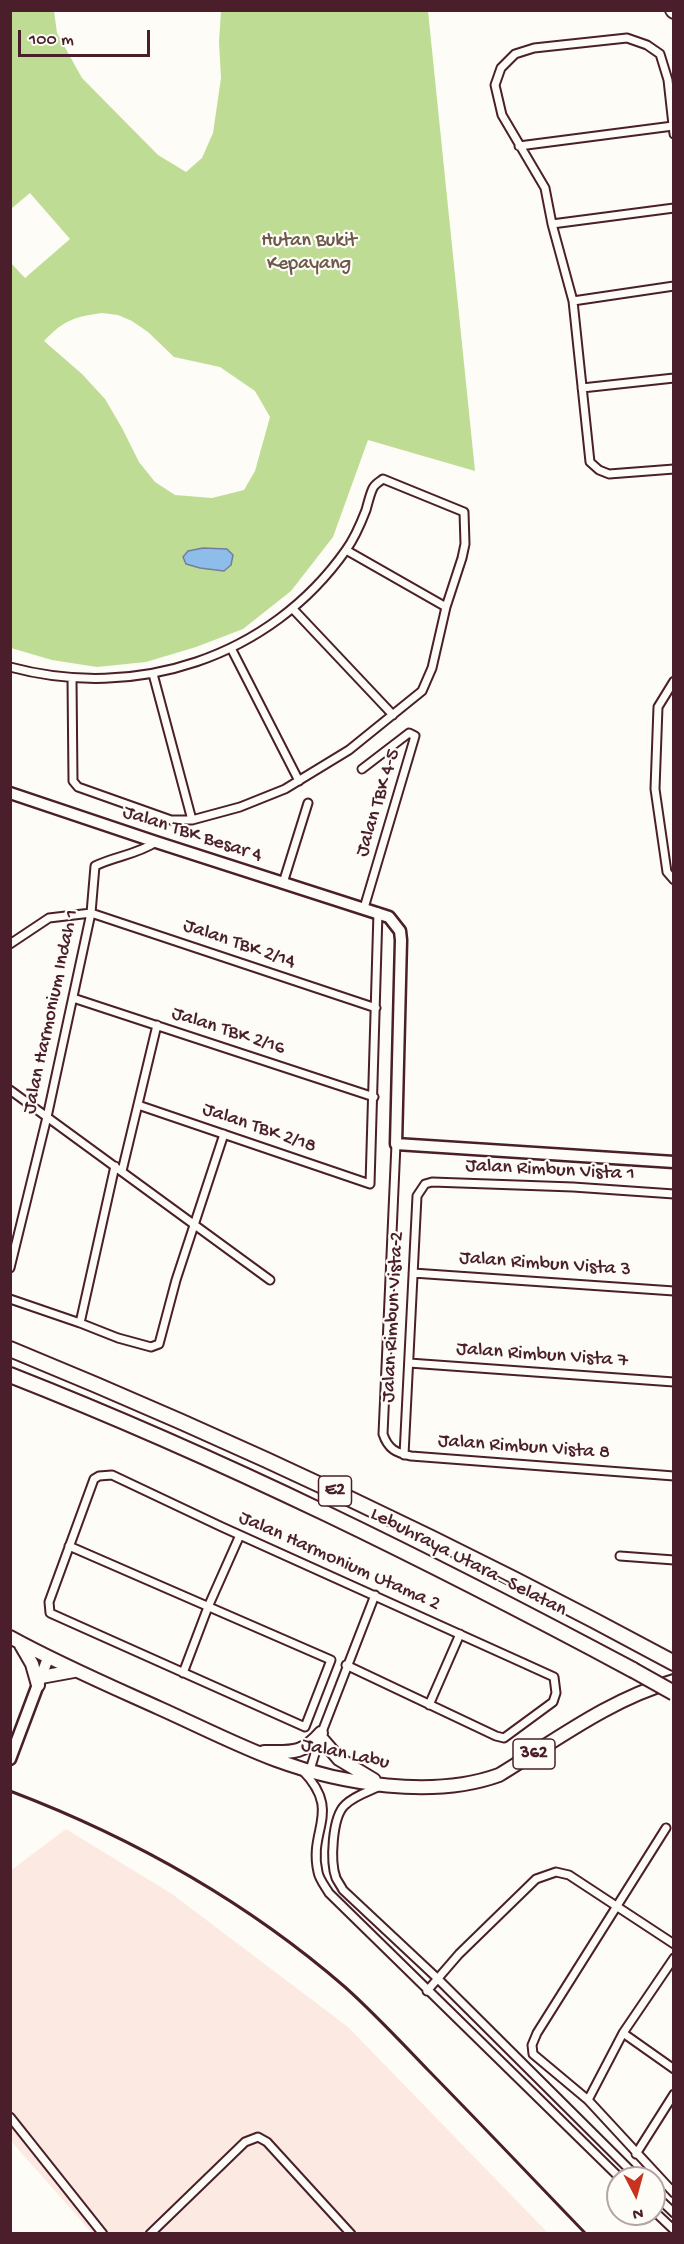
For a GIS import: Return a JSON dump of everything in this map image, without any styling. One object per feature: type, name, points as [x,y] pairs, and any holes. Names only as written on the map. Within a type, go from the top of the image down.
[{"type":"highway","name":"Lebuhraya Utara–Selatan","points":[[10,1349],[167,1415],[419,1530],[674,1663]]},
{"type":"highway","name":"Lebuhraya Utara–Selatan","points":[[10,1375],[162,1437],[318,1510],[495,1597],[674,1693]]},
{"type":"main road","name":"Jalan Labu","points":[[15,1639],[74,1671],[257,1752],[305,1768],[383,1785],[417,1788],[479,1783],[499,1775],[618,1702],[648,1688],[674,1681]]},
{"type":"main road","points":[[15,1639],[32,1664],[40,1681],[74,1671]]},
{"type":"main road","points":[[257,1752],[301,1750],[310,1746],[320,1735],[339,1760],[383,1785]]},
{"type":"street","points":[[674,134],[668,80],[660,54],[647,45],[627,38],[534,48],[515,54],[501,68],[495,85],[502,115],[545,188],[552,224],[573,301],[590,462],[599,470],[609,474],[674,469]]},
{"type":"street","points":[[519,146],[673,126]]},
{"type":"street","points":[[552,224],[674,208]]},
{"type":"street","points":[[573,301],[674,286]]},
{"type":"street","points":[[582,388],[674,378]]},
{"type":"street","points":[[10,667],[72,679],[116,678],[153,674],[183,666],[231,648],[260,633],[293,609],[346,550],[365,513],[374,486],[383,479],[464,512],[465,544],[446,607],[432,668],[422,691],[349,750],[299,781],[240,807],[192,820],[171,820],[78,787],[73,781],[72,679]]},
{"type":"street","points":[[346,550],[446,607]]},
{"type":"street","points":[[293,609],[393,715]]},
{"type":"street","points":[[231,648],[299,781]]},
{"type":"street","points":[[153,674],[192,820]]},
{"type":"street","points":[[674,681],[657,707],[655,789],[667,872],[674,880]]},
{"type":"street","name":"Jalan TBK 4-5","points":[[362,770],[409,733],[413,733],[415,736],[364,908]]},
{"type":"street","name":"Jalan TBK Besar 4","points":[[10,793],[378,912]]},
{"type":"street","points":[[283,883],[308,803]]},
{"type":"street","name":"Jalan Harmonium Indah 1","points":[[10,1268],[47,1118],[91,913],[95,866],[104,861],[141,852],[156,842]]},
{"type":"street","points":[[374,1097],[378,912],[389,917],[400,931],[401,940],[396,1144],[383,1434],[386,1444],[394,1451],[404,1455]]},
{"type":"street","points":[[10,944],[49,918],[91,913]]},
{"type":"street","name":"Jalan TBK 2/14","points":[[91,913],[376,1008]]},
{"type":"street","name":"Jalan TBK 2/16","points":[[73,998],[374,1097]]},
{"type":"street","points":[[122,1171],[157,1025]]},
{"type":"street","points":[[10,1090],[270,1280]]},
{"type":"street","name":"Jalan TBK 2/18","points":[[138,1105],[370,1184],[374,1097]]},
{"type":"street","points":[[10,1299],[147,1347],[159,1344],[224,1134]]},
{"type":"street","points":[[396,1144],[674,1162]]},
{"type":"street","points":[[80,1323],[115,1166]]},
{"type":"street","name":"Jalan Rimbun Vista 1","points":[[425,1184],[432,1182],[573,1187],[674,1194]]},
{"type":"street","name":"Jalan Rimbun Vista 2","points":[[404,1455],[417,1197],[425,1184]]},
{"type":"street","name":"Jalan Rimbun Vista 3","points":[[413,1273],[674,1291]]},
{"type":"street","name":"Jalan Rimbun Vista 7","points":[[409,1363],[674,1382]]},
{"type":"street","name":"Jalan Rimbun Vista 8","points":[[404,1455],[674,1476]]},
{"type":"street","name":"Jalan Harmonium Utama 2","points":[[69,1546],[94,1479],[99,1476],[112,1475],[554,1677],[556,1693],[553,1702],[504,1738],[429,1705]]},
{"type":"street","points":[[183,1673],[208,1607],[240,1535]]},
{"type":"street","points":[[69,1546],[331,1660],[305,1727],[50,1614],[48,1602],[69,1546]]},
{"type":"street","points":[[620,1556],[674,1560]]},
{"type":"street","points":[[375,1595],[305,1768],[313,1781],[323,1808],[316,1854],[318,1874],[329,1893],[608,2166]]},
{"type":"street","points":[[346,1665],[429,1705],[460,1634]]},
{"type":"street","points":[[10,1759],[48,1658]]},
{"type":"street","points":[[383,1785],[354,1798],[343,1806],[338,1815],[333,1845],[336,1877],[343,1890],[437,1978],[626,2166]]},
{"type":"street","points":[[666,1828],[532,2044],[533,2054],[588,2100],[674,2193]]},
{"type":"street","points":[[427,1991],[459,1954],[536,1879],[556,1872],[569,1875],[674,1944]]},
{"type":"street","points":[[588,2100],[623,2033],[674,1958]]},
{"type":"street","points":[[623,2033],[674,2069]]},
{"type":"street","points":[[636,2154],[674,2094]]},
{"type":"street","points":[[10,2117],[103,2234]]},
{"type":"street","points":[[150,2234],[245,2142],[258,2138],[267,2142],[351,2234]]},
{"type":"shaded area","points":[[66,1829],[172,1894],[348,2027],[548,2233],[92,2233],[11,2141],[10,1871]]},
{"type":"green space","name":"Hutan Bukit Kepayang","points":[[11,11],[54,11],[57,33],[82,78],[158,155],[186,172],[202,158],[213,133],[221,78],[219,42],[221,11],[428,11],[475,471],[368,440],[333,537],[291,591],[243,629],[196,647],[146,662],[97,667],[52,660],[11,648],[10,262],[25,278],[70,239],[30,193],[11,209]],"holes":[[[102,313],[118,315],[148,332],[174,357],[220,367],[255,391],[270,417],[255,471],[244,490],[212,498],[175,495],[155,482],[139,462],[105,399],[82,374],[44,341],[58,328],[77,318]]]},
{"type":"water","points":[[203,548],[227,549],[233,555],[231,565],[224,571],[186,564],[183,557],[188,551]]},
{"type":"railway","points":[[10,1791],[100,1829],[186,1874],[268,1927],[307,1956],[377,2017],[586,2234]]}]
